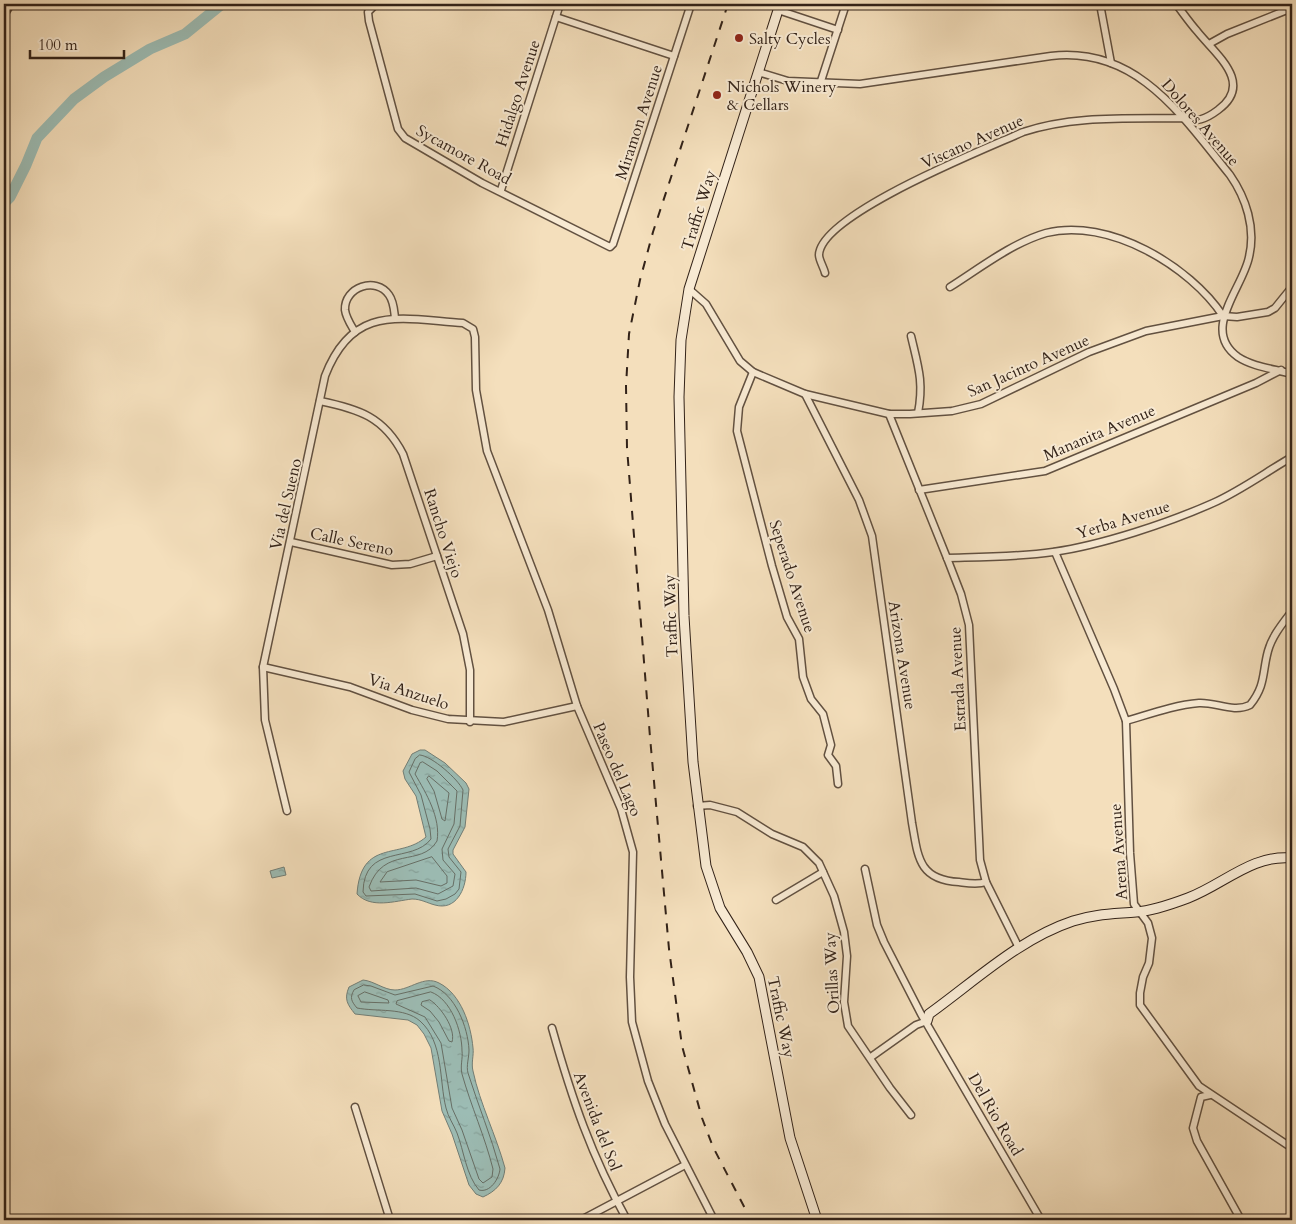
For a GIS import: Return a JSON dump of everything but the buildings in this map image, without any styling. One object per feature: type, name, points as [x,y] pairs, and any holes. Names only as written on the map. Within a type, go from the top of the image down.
[{"type":"street","points":[[4,15],[11,4]]},
{"type":"street","name":"Sycamore Road","points":[[376,4],[368,12],[368,21],[398,129],[405,138],[482,183],[500,190],[610,247]]},
{"type":"street","name":"Hidalgo Avenue","points":[[500,190],[560,4]]},
{"type":"street","name":"Miramon Avenue","points":[[610,247],[613,244],[691,4]]},
{"type":"street","points":[[820,84],[846,4]]},
{"type":"street","points":[[1100,4],[1111,63]]},
{"type":"street","points":[[1176,4],[1209,44],[1227,34],[1292,8]]},
{"type":"street","points":[[779,7],[838,30]]},
{"type":"street","name":"Traffic Way","points":[[779,7],[689,288],[681,340],[679,397],[684,616],[697,806],[706,866],[713,894],[759,977],[790,1138],[816,1220]]},
{"type":"street","points":[[556,17],[674,56]]},
{"type":"street","name":"Viscano Avenue","points":[[825,273],[820,254],[831,234],[888,193],[1046,124],[1086,120],[1183,118],[1192,121],[1204,119],[1217,111],[1230,98],[1233,86],[1229,71],[1209,44]]},
{"type":"street","name":"Dolores Avenue","points":[[758,72],[788,81],[820,84],[860,84],[1061,55],[1078,56],[1111,63],[1147,82],[1183,118],[1238,186],[1250,224],[1250,256],[1245,274],[1223,316]]},
{"type":"street","points":[[950,287],[1026,241],[1054,231],[1081,230],[1099,233],[1132,244],[1168,263],[1200,288],[1223,316],[1224,338],[1234,353],[1249,363],[1292,374]]},
{"type":"street","points":[[355,332],[346,316],[346,304],[352,292],[363,286],[375,285],[386,291],[393,302],[395,318]]},
{"type":"street","name":"San Jacinto Avenue","points":[[689,288],[706,304],[740,361],[753,372],[805,394],[889,414],[952,411],[981,404],[1111,343],[1179,323],[1223,316],[1253,316],[1268,312],[1283,300],[1292,287]]},
{"type":"street","name":"Via del Sueno","points":[[287,811],[265,720],[263,667],[266,645],[291,542],[323,383],[331,364],[355,332],[385,319],[395,318],[463,323],[473,329]]},
{"type":"street","name":"Paseo del Lago","points":[[473,329],[475,337],[476,390],[487,451],[548,610],[577,706],[627,826],[633,852],[630,978],[632,1022],[648,1081],[665,1124],[714,1220]]},
{"type":"street","points":[[911,336],[920,374],[922,392],[918,413]]},
{"type":"street","name":"Mananita Avenue","points":[[919,490],[1045,470],[1256,383],[1281,370]]},
{"type":"street","name":"Seperado Avenue","points":[[753,372],[739,407],[736,424],[739,439],[785,608],[799,639],[803,677],[811,699],[823,714],[831,745],[828,755],[836,766],[838,784]]},
{"type":"street","name":"Arizona Avenue","points":[[805,394],[859,500],[872,536],[912,823],[921,862],[928,873],[947,882],[986,882]]},
{"type":"street","name":"Rancho Viejo","points":[[320,400],[359,410],[373,418],[391,435],[406,462],[468,652],[471,689],[470,722]]},
{"type":"street","name":"Estrada Avenue","points":[[889,414],[961,594],[969,625],[977,832],[980,860],[986,882],[1019,948]]},
{"type":"street","name":"Yerba Avenue","points":[[947,558],[999,557],[1055,552],[1144,528],[1214,503],[1292,458]]},
{"type":"street","name":"Calle Sereno","points":[[291,542],[392,565],[410,564],[436,556]]},
{"type":"street","name":"Arena Avenue","points":[[1055,552],[1126,721],[1130,853],[1134,904],[1148,924],[1152,938],[1149,963],[1141,985],[1140,1005],[1189,1075],[1210,1095],[1292,1148]]},
{"type":"street","points":[[1126,721],[1173,707],[1201,703],[1230,708],[1250,705],[1261,688],[1268,650],[1272,640],[1292,611]]},
{"type":"street","name":"Via Anzuelo","points":[[263,667],[350,687],[430,715],[470,722],[523,720],[577,706]]},
{"type":"street","name":"Orillas Way","points":[[697,806],[710,805],[732,810],[747,817],[772,834],[803,847],[815,859],[823,872],[840,911],[846,943],[844,1002],[846,1019],[857,1041],[871,1057],[882,1077],[911,1115]]},
{"type":"street","points":[[871,1057],[916,1026],[927,1021],[929,1014],[1019,948],[1072,922],[1107,913],[1138,912],[1190,897],[1235,872],[1264,860],[1292,858]]},
{"type":"street","points":[[865,869],[877,925],[921,1014],[927,1021]]},
{"type":"street","points":[[776,900],[823,872]]},
{"type":"street","name":"Del Rio Road","points":[[927,1021],[1041,1220]]},
{"type":"street","name":"Avenida del Sol","points":[[552,1028],[582,1128],[616,1201],[627,1220]]},
{"type":"street","points":[[1210,1095],[1201,1097],[1193,1128],[1196,1141],[1241,1220]]},
{"type":"street","points":[[355,1107],[390,1220]]},
{"type":"street","points":[[581,1220],[685,1165]]},
{"type":"water","points":[[425,750],[445,763],[466,783],[469,789],[465,827],[453,850],[453,854],[466,872],[462,891],[454,902],[442,906],[415,899],[376,903],[363,899],[357,894],[360,876],[366,865],[374,857],[416,844],[426,837],[416,796],[405,779],[403,771],[412,754]]},
{"type":"water","points":[[284,867],[286,875],[272,878],[270,871]]},
{"type":"water","points":[[363,980],[395,990],[422,982],[433,981],[447,988],[459,1002],[464,1011],[472,1039],[472,1068],[476,1083],[505,1168],[501,1182],[488,1195],[483,1197],[476,1194],[469,1185],[452,1134],[442,1111],[431,1048],[424,1034],[417,1025],[408,1020],[355,1014],[347,1001],[347,991],[349,987]]},
{"type":"waterway","points":[[4,203],[10,197],[37,138],[74,99],[104,77],[150,49],[185,34],[222,4]]},
{"type":"railway","points":[[728,4],[653,232],[640,280],[629,334],[626,386],[627,448],[669,949],[682,1046],[702,1118],[713,1147],[751,1220]]},
{"type":"place","name":"Salty Cycles","points":[[739,38]]},
{"type":"place","name":"Nichols Winery & Cellars","points":[[717,95]]}]
